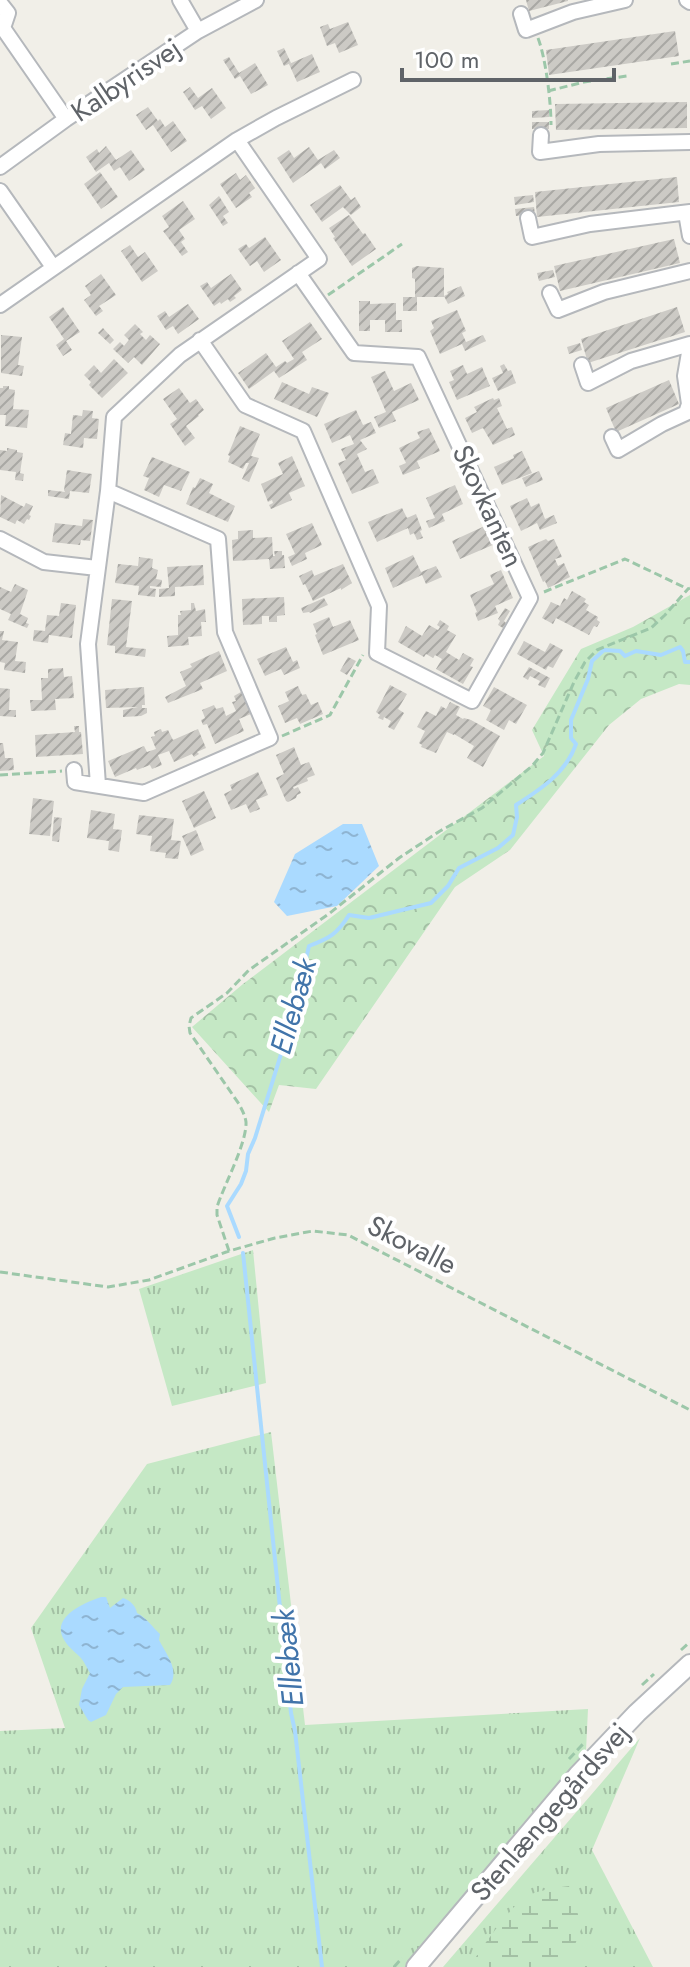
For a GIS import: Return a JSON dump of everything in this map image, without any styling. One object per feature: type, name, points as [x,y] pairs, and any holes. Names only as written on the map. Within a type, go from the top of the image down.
[{"type":"street","points":[[180,0],[198,31]]},
{"type":"street","name":"Kalbyrisvej","points":[[0,167],[198,31],[256,0]]},
{"type":"street","points":[[521,14],[526,30],[573,12],[625,0]]},
{"type":"street","points":[[0,3],[8,13],[1,29],[66,119]]},
{"type":"street","points":[[0,305],[237,140],[353,80]]},
{"type":"street","points":[[541,135],[540,152],[599,144],[690,142]]},
{"type":"street","points":[[98,785],[88,644],[108,491],[114,417],[180,355],[319,259],[237,140]]},
{"type":"street","points":[[0,191],[53,267]]},
{"type":"street","points":[[528,218],[532,237],[590,224],[688,212],[690,236]]},
{"type":"street","points":[[550,293],[558,310],[604,292],[690,271]]},
{"type":"street","name":"Skovkanten","points":[[298,273],[354,353],[418,357],[530,598],[472,701],[377,653]]},
{"type":"street","points":[[200,340],[245,405],[303,431],[379,606],[377,653]]},
{"type":"street","points":[[582,365],[588,383],[631,361],[690,345],[685,376],[689,404],[686,413],[618,450],[612,437]]},
{"type":"street","points":[[74,770],[75,782],[144,793],[270,738],[225,632],[218,539],[108,491]]},
{"type":"street","points":[[0,539],[44,562],[97,568]]},
{"type":"street","name":"Stenlængegårdsvej","points":[[416,1967],[578,1775],[637,1713],[690,1664]]},
{"type":"path","points":[[533,27],[541,46],[551,115],[551,131],[541,135]]},
{"type":"path","points":[[671,64],[690,61]]},
{"type":"path","points":[[548,91],[627,76]]},
{"type":"path","points":[[318,302],[402,244]]},
{"type":"path","points":[[229,1251],[217,1207],[243,1138],[245,1114],[190,1033],[191,1018],[227,993],[249,970],[330,913],[399,858],[482,808],[532,766],[543,753],[585,662],[597,650],[651,628],[689,588],[625,559],[530,598]]},
{"type":"path","points":[[270,738],[279,738],[330,715],[365,652],[377,653]]},
{"type":"path","points":[[0,775],[74,770]]},
{"type":"path","name":"Skovalle","points":[[0,1272],[108,1287],[149,1280],[275,1238],[313,1231],[348,1235],[690,1410]]},
{"type":"green space","points":[[690,595],[690,685],[679,684],[641,699],[609,725],[510,850],[455,887],[316,1089],[279,1085],[269,1112],[192,1027],[243,984],[544,756],[532,730],[581,649],[633,627]]},
{"type":"green space","points":[[253,1250],[266,1383],[172,1406],[139,1289]]},
{"type":"green space","points":[[271,1432],[305,1725],[588,1709],[586,1751],[407,1967],[0,1967],[0,1731],[65,1728],[31,1628],[147,1464]]},
{"type":"green space","points":[[640,1738],[592,1850],[653,1967],[443,1967]]},
{"type":"green space","points":[[569,1886],[582,1927],[566,1967],[470,1967],[519,1901],[536,1893]]},
{"type":"water","points":[[343,824],[362,824],[379,866],[337,906],[287,916],[274,902],[295,854]]},
{"type":"water","points":[[106,1597],[110,1608],[123,1598],[128,1600],[160,1634],[159,1640],[171,1662],[173,1679],[170,1685],[123,1687],[106,1715],[91,1722],[79,1705],[90,1673],[65,1641],[61,1630],[62,1623],[72,1611]]},
{"type":"building","points":[[526,0],[568,0],[568,1],[529,11]]},
{"type":"building","points":[[348,22],[358,45],[339,53],[335,43],[327,46],[320,27],[328,24],[330,29]]},
{"type":"building","points":[[675,31],[679,56],[549,75],[546,50]]},
{"type":"building","points":[[284,48],[291,63],[284,66],[277,51]]},
{"type":"building","points":[[312,54],[320,72],[297,82],[289,64]]},
{"type":"building","points":[[229,57],[239,73],[255,63],[268,85],[251,94],[240,76],[235,79],[223,60]]},
{"type":"building","points":[[190,87],[198,98],[212,88],[226,108],[211,119],[202,106],[195,110],[183,92]]},
{"type":"building","points":[[687,102],[687,128],[556,130],[555,104]]},
{"type":"building","points":[[148,107],[165,127],[173,121],[187,141],[171,152],[153,125],[146,130],[136,115]]},
{"type":"building","points":[[549,110],[549,117],[532,118],[532,111]]},
{"type":"building","points":[[532,122],[549,122],[549,129],[532,129]]},
{"type":"building","points":[[106,146],[116,160],[131,150],[145,170],[129,181],[120,167],[114,171],[109,163],[96,172],[86,157],[97,149],[99,153]]},
{"type":"building","points":[[309,147],[318,160],[334,150],[340,158],[325,169],[321,163],[293,183],[277,158],[289,150],[294,158]]},
{"type":"building","points":[[100,172],[118,197],[101,209],[84,184]]},
{"type":"building","points":[[236,173],[240,180],[246,175],[255,188],[249,193],[252,197],[236,208],[220,184]]},
{"type":"building","points":[[677,177],[679,202],[537,217],[535,192]]},
{"type":"building","points":[[340,185],[351,200],[355,197],[361,207],[351,215],[343,207],[322,222],[310,205]]},
{"type":"building","points":[[533,195],[534,202],[515,205],[514,197]]},
{"type":"building","points":[[219,196],[229,212],[223,216],[228,223],[223,226],[209,205]]},
{"type":"building","points":[[183,201],[195,219],[179,230],[185,239],[181,242],[188,252],[182,256],[163,231],[169,227],[162,216]]},
{"type":"building","points":[[534,207],[535,214],[516,216],[515,209]]},
{"type":"building","points":[[349,215],[376,249],[352,266],[329,228]]},
{"type":"building","points":[[265,237],[281,260],[264,272],[257,261],[250,266],[238,249],[246,244],[249,248]]},
{"type":"building","points":[[674,239],[680,263],[560,291],[554,266]]},
{"type":"building","points":[[130,245],[138,257],[145,252],[158,271],[142,282],[121,251]]},
{"type":"building","points":[[412,268],[444,268],[444,297],[417,297],[417,311],[403,311],[403,297],[415,297]]},
{"type":"building","points":[[553,270],[555,277],[539,281],[537,273]]},
{"type":"building","points":[[101,274],[116,295],[99,306],[103,311],[96,316],[84,300],[91,295],[85,286]]},
{"type":"building","points":[[231,274],[242,290],[230,302],[228,299],[214,306],[200,286],[207,282],[211,288]]},
{"type":"building","points":[[461,286],[465,296],[448,304],[444,296]]},
{"type":"building","points":[[359,301],[370,301],[370,304],[396,303],[396,320],[402,320],[402,332],[385,332],[385,320],[370,320],[370,331],[359,331]]},
{"type":"building","points":[[188,304],[199,319],[178,334],[173,326],[166,330],[157,316],[165,311],[169,317]]},
{"type":"building","points":[[63,307],[80,332],[66,341],[72,350],[63,356],[56,345],[64,339],[49,317]]},
{"type":"building","points":[[677,307],[685,332],[588,363],[581,339]]},
{"type":"building","points":[[457,310],[466,331],[462,333],[466,342],[483,335],[486,341],[465,351],[462,344],[440,354],[430,331],[434,328],[431,321]]},
{"type":"building","points":[[310,322],[322,339],[302,352],[307,360],[279,378],[274,371],[249,389],[238,373],[266,353],[276,367],[294,359],[282,341]]},
{"type":"building","points":[[135,324],[146,340],[150,335],[160,344],[142,365],[134,357],[128,363],[113,349],[120,342],[124,346],[129,340],[124,335]]},
{"type":"building","points":[[103,328],[114,340],[110,344],[98,333]]},
{"type":"building","points":[[1,335],[22,337],[18,365],[24,366],[22,376],[1,373]]},
{"type":"building","points":[[580,343],[582,350],[569,354],[567,347]]},
{"type":"building","points":[[114,359],[128,373],[102,398],[84,375],[94,365],[101,373]]},
{"type":"building","points":[[504,364],[508,371],[511,370],[516,383],[498,391],[492,378],[503,373],[500,366]]},
{"type":"building","points":[[463,365],[467,374],[482,367],[490,386],[457,400],[449,382],[454,380],[450,371]]},
{"type":"building","points":[[385,371],[394,391],[411,383],[419,400],[392,412],[396,421],[379,428],[374,417],[386,412],[371,377]]},
{"type":"building","points":[[669,380],[679,404],[616,432],[606,408]]},
{"type":"building","points":[[282,382],[309,394],[312,387],[329,393],[317,417],[274,399]]},
{"type":"building","points":[[0,388],[15,390],[13,409],[29,410],[27,428],[5,426],[6,415],[0,415]]},
{"type":"building","points":[[179,388],[190,403],[196,399],[204,410],[186,426],[195,438],[185,446],[170,424],[177,419],[163,399]]},
{"type":"building","points":[[499,398],[502,406],[497,408],[507,429],[512,427],[515,435],[493,445],[483,428],[472,433],[465,418],[477,412],[474,407]]},
{"type":"building","points":[[83,410],[93,411],[92,418],[99,419],[97,439],[84,438],[83,448],[63,445],[65,433],[71,434],[73,415],[82,416]]},
{"type":"building","points":[[356,410],[363,425],[371,422],[376,433],[360,440],[367,449],[357,454],[365,472],[373,469],[379,483],[352,494],[338,463],[346,460],[341,449],[354,444],[350,435],[332,443],[324,424]]},
{"type":"building","points":[[240,426],[260,434],[251,456],[259,458],[249,482],[242,479],[249,463],[243,469],[228,462]]},
{"type":"building","points":[[429,428],[440,451],[417,461],[420,468],[403,475],[399,466],[406,463],[399,448],[420,438],[417,432]]},
{"type":"building","points":[[7,448],[23,453],[20,473],[24,474],[23,481],[15,480],[16,472],[0,470],[0,450],[7,451]]},
{"type":"building","points":[[522,451],[532,473],[502,485],[494,467]]},
{"type":"building","points":[[292,456],[305,486],[289,493],[292,500],[271,509],[269,505],[273,503],[272,500],[268,502],[261,484],[283,474],[278,463]]},
{"type":"building","points":[[152,457],[190,472],[181,491],[164,485],[159,497],[144,490],[149,478],[143,476]]},
{"type":"building","points":[[67,470],[92,474],[89,493],[70,491],[69,499],[48,496],[48,490],[65,492]]},
{"type":"building","points":[[539,471],[543,480],[526,487],[522,478]]},
{"type":"building","points":[[200,478],[213,484],[209,493],[235,506],[228,522],[186,504]]},
{"type":"building","points":[[455,485],[463,504],[442,514],[445,521],[429,528],[426,521],[435,518],[426,498]]},
{"type":"building","points":[[1,495],[24,507],[26,503],[33,506],[29,520],[24,524],[17,520],[15,524],[0,517]]},
{"type":"building","points":[[527,498],[531,507],[539,503],[545,519],[554,515],[557,523],[540,530],[537,523],[521,531],[510,506]]},
{"type":"building","points":[[402,508],[407,518],[416,514],[423,538],[417,540],[414,533],[410,535],[408,528],[377,542],[368,522]]},
{"type":"building","points":[[83,519],[93,520],[90,541],[81,540],[80,545],[52,542],[55,523],[82,526]]},
{"type":"building","points":[[312,523],[322,545],[305,553],[307,559],[292,566],[288,557],[295,554],[286,534]]},
{"type":"building","points":[[487,525],[495,544],[460,559],[452,541]]},
{"type":"building","points":[[253,530],[253,538],[272,537],[273,556],[274,551],[282,551],[285,568],[270,569],[269,559],[233,561],[232,540],[238,539],[238,531]]},
{"type":"building","points":[[554,539],[562,557],[555,559],[558,566],[564,563],[570,577],[548,588],[528,547]]},
{"type":"building","points":[[413,555],[421,572],[436,566],[442,577],[426,584],[422,575],[393,588],[385,568]]},
{"type":"building","points":[[139,557],[153,559],[152,568],[158,570],[156,579],[162,580],[161,587],[150,586],[156,589],[155,597],[138,595],[139,586],[115,583],[118,564],[138,566]]},
{"type":"building","points":[[343,564],[352,583],[313,601],[299,576],[312,570],[314,576]]},
{"type":"building","points":[[203,565],[204,585],[175,587],[175,596],[159,597],[159,589],[169,588],[167,567]]},
{"type":"building","points":[[501,570],[513,598],[495,606],[498,613],[478,621],[470,595],[494,584],[490,575]]},
{"type":"building","points":[[15,584],[28,590],[20,614],[28,618],[27,628],[8,620],[11,614],[0,609],[0,587],[11,592]]},
{"type":"building","points":[[572,591],[586,599],[584,602],[589,605],[586,610],[598,617],[600,622],[589,635],[556,618],[553,624],[542,618],[551,602],[560,606]]},
{"type":"building","points":[[284,597],[285,615],[277,616],[277,622],[269,622],[269,616],[262,616],[262,624],[243,625],[242,599]]},
{"type":"building","points":[[324,598],[328,605],[303,613],[301,608]]},
{"type":"building","points":[[112,599],[132,601],[126,647],[146,649],[145,657],[115,653],[115,646],[107,645]]},
{"type":"building","points":[[61,603],[76,605],[72,638],[49,635],[48,643],[33,641],[34,630],[45,631],[47,615],[59,616]]},
{"type":"building","points":[[191,603],[194,603],[196,611],[205,609],[206,622],[201,622],[202,636],[188,637],[189,645],[168,647],[167,636],[178,635],[180,611],[191,610]]},
{"type":"building","points":[[505,608],[510,611],[503,628],[498,625],[498,619]]},
{"type":"building","points":[[329,617],[333,627],[350,620],[359,640],[323,655],[313,624]]},
{"type":"building","points":[[440,620],[449,626],[447,630],[456,635],[446,652],[459,660],[463,653],[474,659],[463,684],[436,669],[442,659],[426,654],[424,657],[398,642],[406,626],[422,636],[429,625],[438,630]]},
{"type":"building","points":[[0,631],[4,631],[2,640],[18,642],[15,661],[26,662],[25,673],[4,670],[5,663],[0,662]]},
{"type":"building","points":[[524,641],[545,652],[550,643],[563,650],[553,668],[548,666],[546,670],[517,654]]},
{"type":"building","points":[[286,647],[293,662],[297,660],[300,668],[284,675],[281,669],[265,676],[257,659]]},
{"type":"building","points":[[219,651],[227,671],[200,683],[203,689],[168,703],[165,697],[186,686],[180,672]]},
{"type":"building","points":[[348,657],[356,661],[347,675],[340,671]]},
{"type":"building","points":[[529,667],[550,678],[545,688],[530,676],[528,680],[523,677]]},
{"type":"building","points":[[63,668],[64,677],[72,676],[74,698],[55,699],[56,710],[31,711],[30,700],[42,700],[41,678],[48,678],[48,669]]},
{"type":"building","points":[[390,685],[407,694],[398,709],[404,713],[394,730],[388,727],[391,721],[378,718],[380,715],[376,712]]},
{"type":"building","points":[[298,686],[311,705],[318,702],[323,714],[300,724],[297,718],[285,723],[278,706],[289,701],[285,692]]},
{"type":"building","points":[[144,687],[145,705],[142,708],[147,708],[147,713],[123,717],[123,710],[138,707],[106,708],[105,690]]},
{"type":"building","points":[[494,687],[527,705],[516,724],[509,720],[504,730],[486,720],[491,710],[483,706]]},
{"type":"building","points":[[0,688],[10,689],[9,710],[16,710],[16,717],[0,716]]},
{"type":"building","points":[[241,692],[251,714],[239,719],[244,731],[215,744],[207,724],[203,725],[201,720],[205,718],[202,710],[214,705],[216,709],[223,707],[226,716],[236,711],[232,702],[236,701],[234,696]]},
{"type":"building","points":[[450,702],[460,707],[456,715],[500,736],[483,767],[467,758],[474,746],[454,734],[447,732],[436,753],[421,747],[419,743],[425,731],[417,727],[426,711],[436,716],[441,706],[446,709]]},
{"type":"building","points":[[74,726],[79,726],[81,732],[83,754],[36,757],[35,735],[75,732]]},
{"type":"building","points":[[161,729],[162,732],[168,730],[173,740],[198,729],[206,748],[194,757],[192,754],[174,762],[169,751],[158,755],[162,765],[152,769],[150,765],[136,768],[115,777],[108,761],[144,746],[147,752],[156,749],[151,737]]},
{"type":"building","points":[[0,743],[3,743],[5,758],[13,758],[14,770],[0,771]]},
{"type":"building","points":[[294,747],[301,765],[309,762],[315,775],[293,787],[298,787],[301,793],[288,802],[276,778],[284,774],[276,755]]},
{"type":"building","points":[[258,772],[268,795],[256,800],[260,809],[250,813],[246,804],[231,810],[224,794],[232,790],[230,785]]},
{"type":"building","points":[[204,791],[216,818],[194,828],[182,801]]},
{"type":"building","points":[[33,798],[54,801],[50,836],[29,834]]},
{"type":"building","points":[[91,810],[115,814],[113,829],[122,830],[119,852],[108,850],[109,841],[87,838]]},
{"type":"building","points":[[139,815],[174,819],[171,840],[181,841],[178,859],[165,858],[166,853],[150,851],[152,836],[136,834]]},
{"type":"building","points":[[54,817],[62,818],[59,842],[52,841]]},
{"type":"building","points":[[196,830],[204,850],[191,856],[182,836]]},
{"type":"waterway","name":"Ellebæk","points":[[239,1237],[227,1206],[246,1171],[248,1154],[291,1022],[309,946],[332,935],[349,915],[369,918],[431,903],[448,886],[459,868],[498,848],[513,835],[516,805],[552,779],[572,754],[576,744],[571,738],[571,720],[592,661],[604,650],[620,651],[625,656],[636,651],[661,655],[680,647],[685,662],[690,662]]},
{"type":"waterway","name":"Ellebæk","points":[[243,1253],[291,1713],[322,1967]]}]
